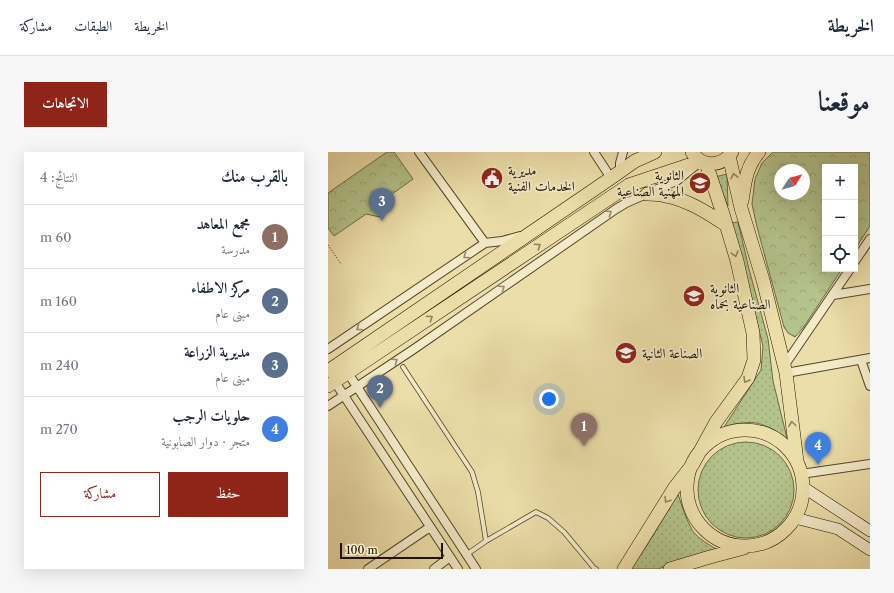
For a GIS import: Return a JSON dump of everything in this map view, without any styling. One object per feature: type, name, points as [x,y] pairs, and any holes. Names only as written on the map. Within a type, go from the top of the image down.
[{"type":"main road","points":[[330,380],[552,218],[639,157],[655,152]]},
{"type":"main road","points":[[725,220],[741,208],[746,173],[759,152]]},
{"type":"main road","points":[[670,569],[767,542],[788,528],[795,518],[801,503],[801,475],[785,370],[763,280],[741,208],[731,154]]},
{"type":"main road","points":[[330,380],[348,373],[629,185],[700,159],[712,164],[719,163],[731,154]]},
{"type":"main road","points":[[700,159],[725,220],[737,261],[753,333],[754,360],[748,378],[716,422],[693,464],[689,475],[688,497],[696,518],[703,528],[712,535],[721,541],[732,545],[755,546]]},
{"type":"main road","points":[[647,194],[666,196],[684,201],[711,215],[725,220]]},
{"type":"main road","points":[[624,569],[675,487],[701,452],[711,442],[724,435],[738,431],[752,431],[766,434],[779,441],[789,451],[801,475],[870,531]]},
{"type":"main road","points":[[795,518],[838,529],[870,550]]},
{"type":"street","points":[[419,152],[485,244]]},
{"type":"street","points":[[594,152],[615,175],[623,152]]},
{"type":"street","points":[[328,406],[616,209],[678,180],[700,159]]},
{"type":"street","points":[[328,349],[485,244],[516,237],[552,218]]},
{"type":"street","points":[[858,256],[870,238]]},
{"type":"street","points":[[785,370],[832,294],[848,272]]},
{"type":"street","points":[[832,294],[870,289]]},
{"type":"street","points":[[785,370],[870,358]]},
{"type":"street","points":[[861,360],[870,386]]},
{"type":"street","points":[[348,373],[476,569]]},
{"type":"street","points":[[330,380],[344,396],[458,569]]},
{"type":"street","points":[[801,475],[870,464]]},
{"type":"street","points":[[368,569],[430,527]]},
{"type":"street","points":[[434,569],[450,557]]},
{"type":"lane","points":[[403,367],[472,472],[478,492],[486,541]]},
{"type":"lane","points":[[466,555],[486,541],[536,512],[548,518],[564,532],[596,569]]},
{"type":"path","points":[[328,245],[341,264]]},
{"type":"green space","points":[[387,152],[394,152],[413,179],[388,197],[384,212],[380,217],[366,214],[334,236],[328,228],[328,193]]},
{"type":"green space","points":[[773,152],[870,152],[870,226],[858,244],[858,164],[822,164],[822,272],[840,272],[803,328],[795,337],[788,333],[784,327],[757,227],[752,204],[755,179],[762,163]]},
{"type":"green space","points":[[727,174],[728,206],[715,177]]},
{"type":"green space","points":[[738,222],[768,339],[773,381],[787,438],[771,429],[755,423],[738,423],[724,427],[761,370],[763,346],[732,223]]},
{"type":"green space","points":[[746,442],[764,446],[773,450],[780,456],[786,463],[790,472],[794,490],[790,508],[786,517],[780,524],[773,530],[764,534],[746,538],[728,534],[719,530],[712,524],[706,517],[702,508],[698,490],[702,472],[706,463],[712,456],[719,450],[728,446]]},
{"type":"green space","points":[[678,494],[692,530],[701,539],[719,551],[685,559],[658,569],[631,569],[651,539]]},
{"type":"place","name":"مديرية الخدمات الفنية","points":[[492,178]]},
{"type":"place","name":"الثانوية المهنية الصناعية","points":[[700,183]]},
{"type":"place","name":"مديرية الزراعة","points":[[382,221]]},
{"type":"place","name":"الثانوية الصناعية بحماه","points":[[694,296]]},
{"type":"place","name":"الصناعة الثانية","points":[[626,353]]},
{"type":"place","name":"مركز الاطفاء","points":[[380,408]]},
{"type":"place","name":"مجمع المعاهد","points":[[584,446]]},
{"type":"place","name":"حلويات الرجب","points":[[818,465]]}]
